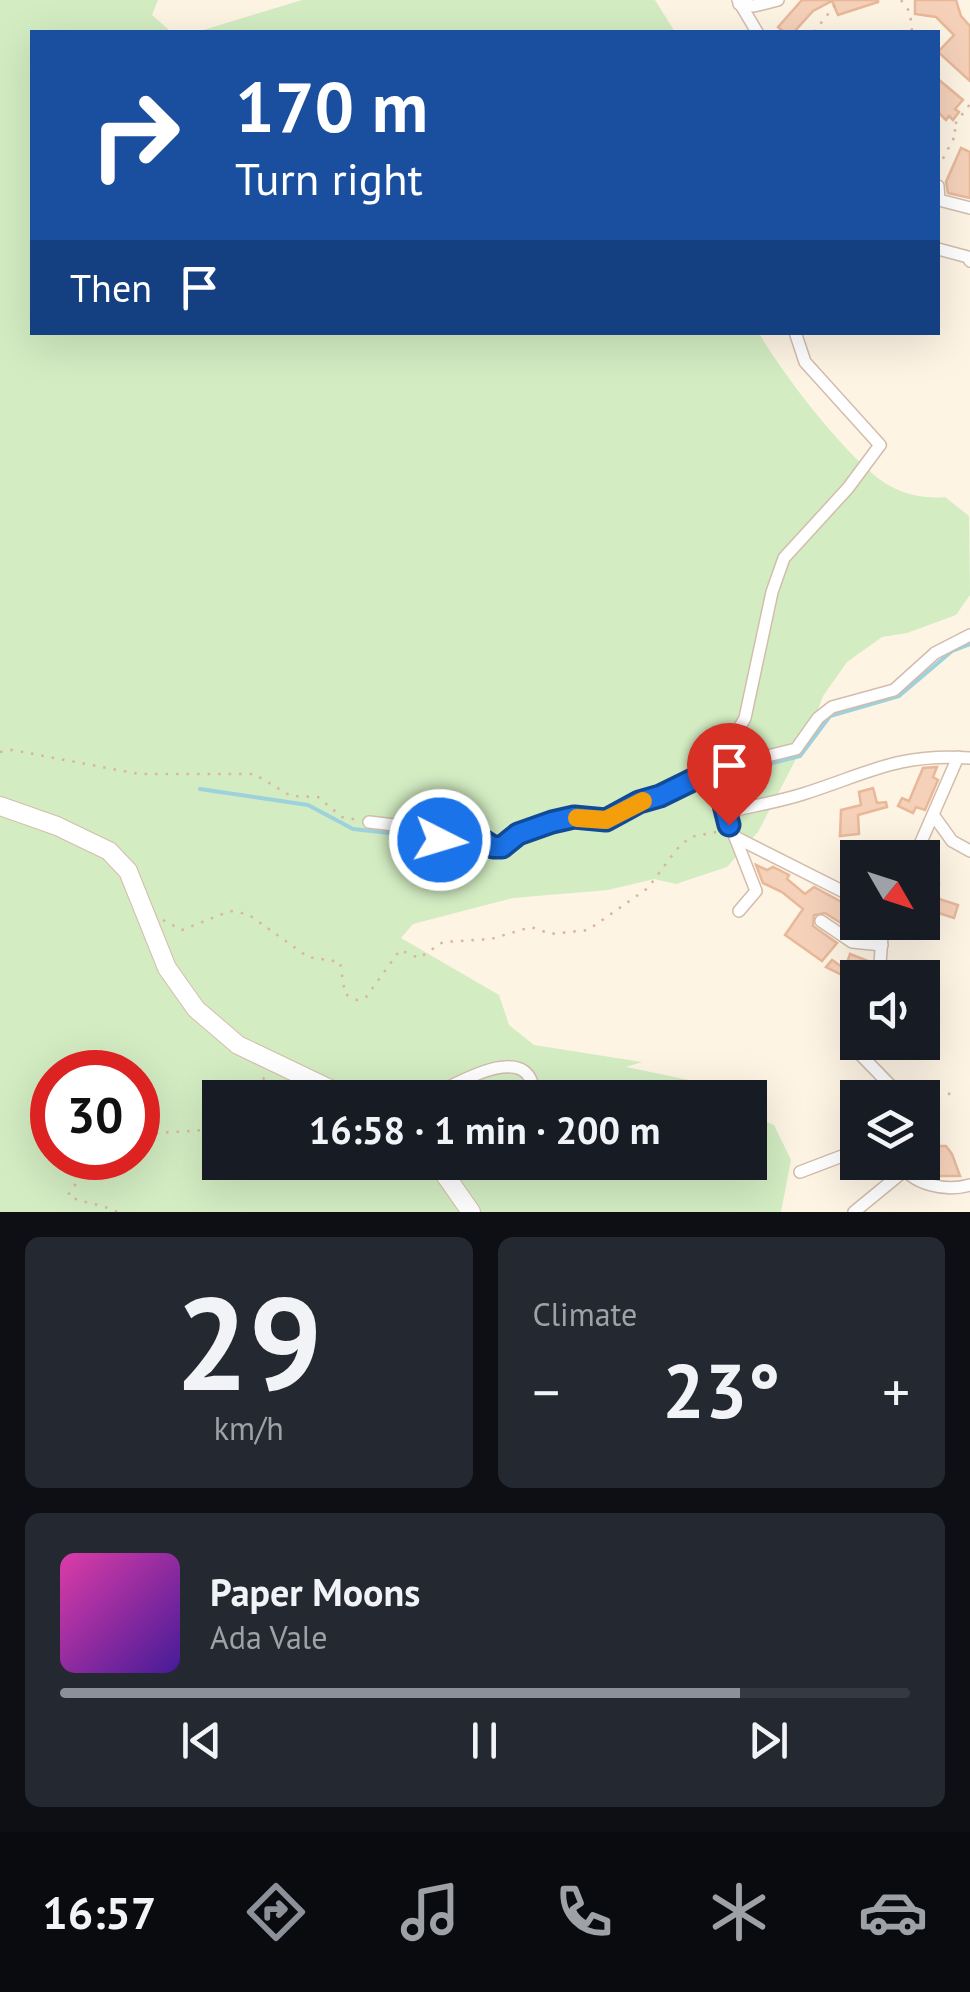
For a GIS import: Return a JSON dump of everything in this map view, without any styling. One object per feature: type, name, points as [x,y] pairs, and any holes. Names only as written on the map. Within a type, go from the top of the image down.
[{"type":"main road","points":[[0,806],[57,826],[109,852],[128,870],[167,968],[188,1000],[216,1029],[312,1080]]},
{"type":"main road","points":[[448,1180],[470,1212]]},
{"type":"street","points":[[738,2],[754,6],[778,0]]},
{"type":"street","points":[[738,2],[756,30]]},
{"type":"street","points":[[940,200],[970,208]]},
{"type":"street","points":[[940,250],[968,257],[970,261]]},
{"type":"street","points":[[740,911],[756,891],[733,834],[716,775],[745,718],[756,682],[772,592],[784,558],[848,488],[880,445],[805,362],[795,335]]},
{"type":"street","points":[[369,822],[395,825],[440,840],[476,836],[493,847],[502,847],[518,834],[552,822],[574,817],[606,820],[639,802],[796,749],[818,718],[832,707],[894,690],[935,653],[970,635]]},
{"type":"street","points":[[727,812],[798,796],[882,764],[911,758],[964,757],[923,840]]},
{"type":"street","points":[[934,816],[952,841],[970,851]]},
{"type":"street","points":[[733,834],[840,889]]},
{"type":"street","points":[[821,921],[852,942],[882,945]]},
{"type":"street","points":[[881,960],[882,940]]},
{"type":"street","points":[[865,1060],[882,1080]]},
{"type":"street","points":[[472,1080],[512,1064],[531,1080]]},
{"type":"street","points":[[800,1172],[840,1157]]},
{"type":"street","points":[[854,1212],[888,1180]]},
{"type":"street","points":[[919,1180],[956,1189],[970,1185]]},
{"type":"path","points":[[816,30],[839,0]]},
{"type":"path","points":[[901,0],[910,12],[912,30]]},
{"type":"path","points":[[940,164],[957,132],[952,128],[970,104]]},
{"type":"path","points":[[0,752],[12,750],[150,775],[254,774],[291,796],[318,797],[342,817],[369,822]]},
{"type":"path","points":[[142,905],[182,930],[230,911],[252,917],[308,957],[340,962],[345,994],[357,1000],[366,997],[400,950],[419,958],[443,942],[492,939],[530,928],[552,934],[588,930],[648,888],[690,837],[733,834]]},
{"type":"path","points":[[263,1080],[274,1062]]},
{"type":"path","points":[[940,1094],[951,1094]]},
{"type":"path","points":[[117,1212],[68,1195],[84,1172],[132,1164],[146,1140],[158,1133],[202,1130]]},
{"type":"green space","points":[[0,0],[158,0],[152,15],[169,30],[30,30],[30,335],[760,335],[819,417],[876,476],[904,492],[945,497],[969,516],[970,595],[956,615],[907,633],[882,637],[847,662],[823,696],[809,734],[758,832],[727,867],[676,884],[654,879],[608,890],[513,898],[413,924],[401,938],[499,995],[509,1025],[534,1045],[642,1062],[626,1067],[689,1080],[202,1080],[202,1180],[767,1180],[767,1122],[774,1125],[791,1160],[781,1212],[0,1212]]},
{"type":"green space","points":[[302,0],[655,0],[674,30],[203,30]]},
{"type":"building","points":[[802,0],[878,0],[838,15],[832,1],[813,11],[796,30],[778,27]]},
{"type":"building","points":[[915,0],[956,0],[961,16],[970,26],[970,81],[940,54],[954,35],[936,17],[915,14]]},
{"type":"building","points":[[940,81],[963,100],[955,109],[959,112],[953,120],[949,116],[946,120],[940,114]]},
{"type":"building","points":[[961,148],[970,152],[970,198],[948,193],[946,182]]},
{"type":"building","points":[[937,767],[933,777],[938,780],[925,810],[916,807],[913,813],[898,806],[902,798],[909,801],[923,768]]},
{"type":"building","points":[[873,788],[877,803],[886,802],[887,807],[858,815],[859,834],[840,836],[841,810],[861,805],[859,792]]},
{"type":"building","points":[[756,865],[767,870],[773,867],[789,875],[787,879],[805,894],[814,887],[840,901],[840,922],[825,913],[814,915],[813,926],[837,943],[822,961],[785,935],[803,909],[763,883]]},
{"type":"building","points":[[940,899],[958,905],[954,918],[940,914]]},
{"type":"building","points":[[832,960],[840,966],[840,974],[826,967]]},
{"type":"building","points":[[940,1146],[946,1146],[952,1154],[960,1176],[940,1176]]},
{"type":"waterway","points":[[531,835],[568,827],[608,830],[630,814],[671,802],[730,774],[800,756],[830,716],[899,696],[952,651],[970,644]]},
{"type":"waterway","points":[[200,789],[308,805],[353,829],[408,835],[439,846],[469,843],[498,854],[519,843]]},
{"type":"slow traffic","points":[[577,818],[606,820],[643,801]]},
{"type":"route","points":[[440,840],[476,836],[493,847],[502,847],[534,826],[574,817],[606,820],[715,769],[729,825]]}]
